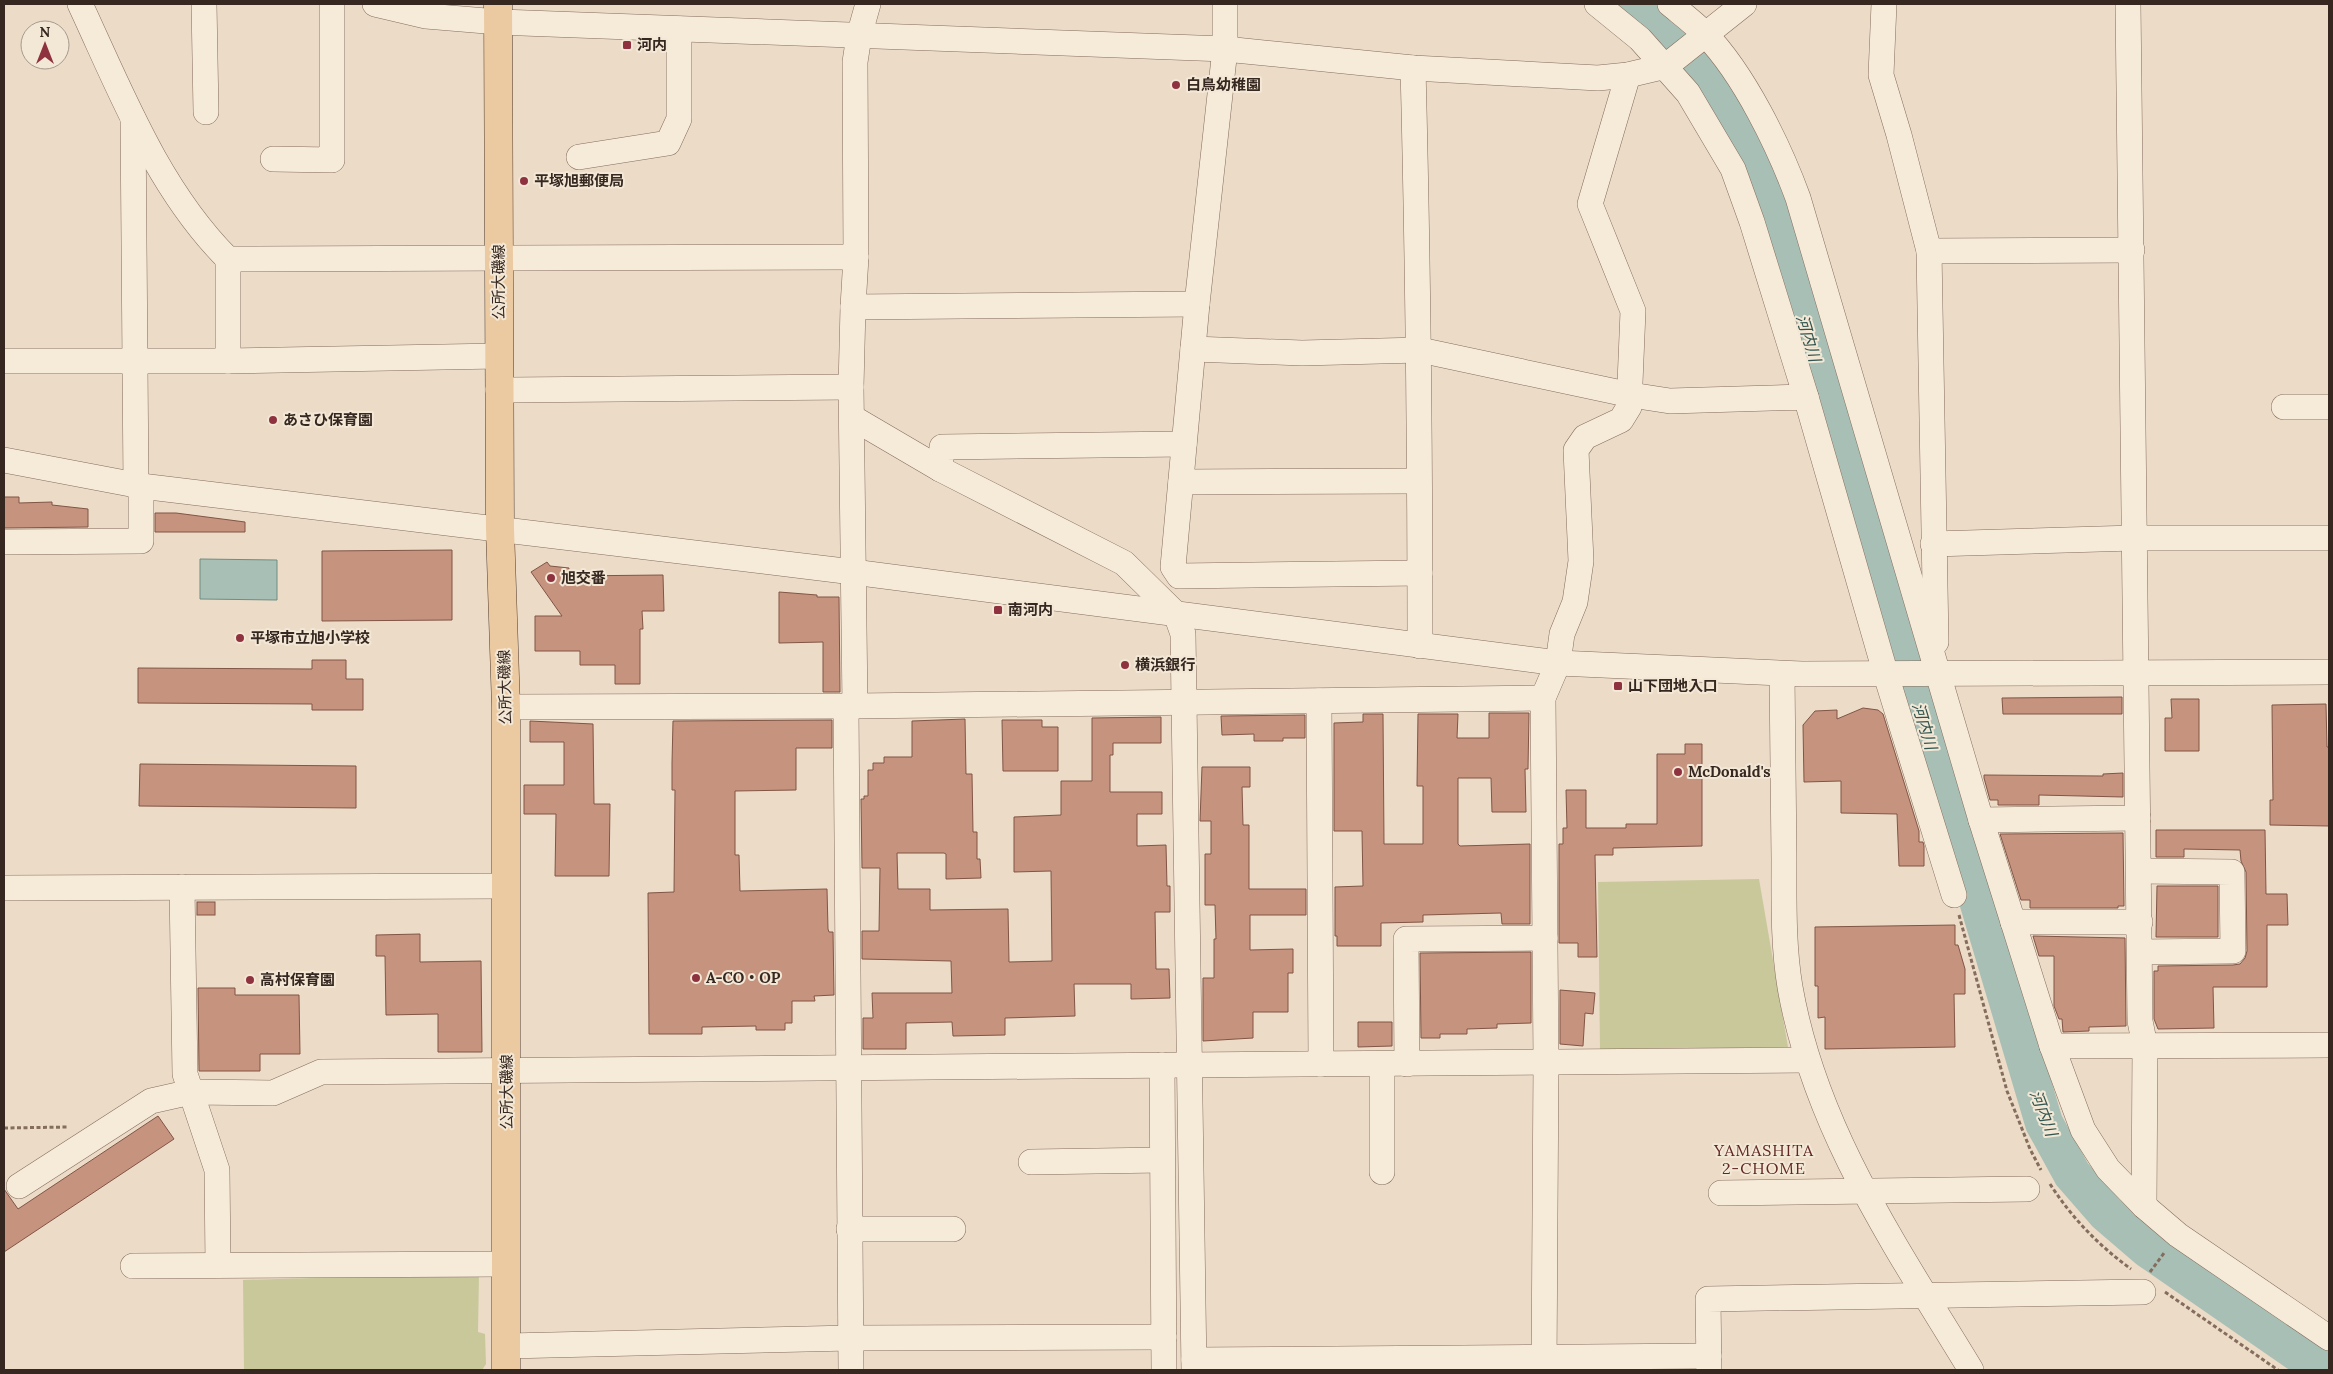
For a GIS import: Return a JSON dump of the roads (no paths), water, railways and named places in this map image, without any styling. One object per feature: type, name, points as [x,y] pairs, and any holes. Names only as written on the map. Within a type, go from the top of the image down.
[{"type":"main road","name":"公所大磯線","points":[[498,13],[498,390],[500,529],[506,707],[506,1358]]},
{"type":"street","points":[[80,4],[133,117],[178,200],[203,234],[228,259],[228,362]]},
{"type":"street","points":[[204,4],[206,112]]},
{"type":"street","points":[[273,159],[332,160],[332,4]]},
{"type":"street","points":[[375,4],[426,16],[498,13],[679,29],[1225,49],[1413,68],[1598,78],[1628,75],[1669,64],[1744,4]]},
{"type":"street","points":[[851,1370],[849,1229],[850,706],[853,418],[851,387],[852,307],[856,257],[855,62],[859,36],[868,4]]},
{"type":"street","points":[[1225,4],[1225,49],[1197,304],[1173,567],[1179,576],[1420,573]]},
{"type":"street","points":[[1597,4],[1669,64],[1693,100],[1733,169],[1752,222],[1806,397],[1954,895]]},
{"type":"street","points":[[1670,4],[1702,38],[1721,53],[1761,116],[1788,170],[1821,270],[1826,296],[1934,675],[2052,1046],[2083,1130],[2108,1169],[2144,1206],[2178,1235],[2329,1338]]},
{"type":"street","points":[[1884,4],[1881,75],[1904,153],[1929,251],[1934,675]]},
{"type":"street","points":[[2128,4],[2140,1020],[2146,1046],[2144,1206]]},
{"type":"street","points":[[579,157],[668,143],[679,119],[679,29]]},
{"type":"street","points":[[1413,68],[1420,350],[1418,481],[1420,646]]},
{"type":"street","points":[[1544,1364],[1546,1062],[1543,698],[1558,662],[1562,634],[1575,602],[1581,562],[1576,450],[1585,437],[1621,420],[1629,407],[1633,311],[1590,204],[1628,75]]},
{"type":"street","points":[[4,542],[141,541],[136,362],[133,117]]},
{"type":"street","points":[[1929,251],[2132,250]]},
{"type":"street","points":[[228,259],[499,256],[856,257]]},
{"type":"street","points":[[852,307],[1197,304]]},
{"type":"street","points":[[1193,349],[1302,353],[1420,350],[1630,395],[1670,401],[1806,397]]},
{"type":"street","points":[[4,361],[228,362],[498,356]]},
{"type":"street","points":[[498,390],[851,387]]},
{"type":"street","points":[[2284,407],[2329,407]]},
{"type":"street","points":[[853,418],[940,469],[1124,563],[1176,614],[1183,634],[1194,1365],[1709,1363],[1708,1299],[1925,1294],[2145,1284]]},
{"type":"street","points":[[940,469],[942,447],[1184,444]]},
{"type":"street","points":[[4,460],[139,486],[852,572],[1420,646],[1558,662],[1782,674],[1934,675],[2329,672]]},
{"type":"street","points":[[1181,482],[1418,481]]},
{"type":"street","points":[[1933,544],[2134,538],[2329,538]]},
{"type":"street","points":[[1782,674],[1784,924],[1790,987],[1807,1060],[1830,1122],[1863,1192],[1971,1370]]},
{"type":"street","points":[[506,707],[850,706],[1543,698]]},
{"type":"street","points":[[1319,701],[1321,1064]]},
{"type":"street","points":[[1981,820],[2138,818]]},
{"type":"street","points":[[2139,871],[2232,872],[2233,951],[2140,952]]},
{"type":"street","points":[[4,888],[505,886]]},
{"type":"street","points":[[182,887],[185,1074],[217,1170],[218,1265]]},
{"type":"street","points":[[2013,922],[2140,922]]},
{"type":"street","points":[[1407,1064],[1406,939],[1545,938]]},
{"type":"street","points":[[2052,1046],[2329,1045]]},
{"type":"street","points":[[19,1186],[151,1100],[191,1092],[273,1093],[321,1072],[1807,1060]]},
{"type":"street","points":[[1382,1064],[1382,1172]]},
{"type":"street","points":[[1162,1065],[1164,1370]]},
{"type":"street","points":[[1031,1162],[1162,1160]]},
{"type":"street","points":[[1721,1193],[2027,1190]]},
{"type":"street","points":[[849,1229],[953,1230]]},
{"type":"street","points":[[133,1266],[506,1264]]},
{"type":"street","points":[[506,1358],[851,1338],[1164,1338]]},
{"type":"waterway","name":"河内川","points":[[1630,4],[1682,56],[1714,93],[1741,133],[1760,171],[2044,1123],[2072,1174],[2106,1213],[2148,1249],[2323,1370]]},
{"type":"place","name":"河内","points":[[627,45]]},
{"type":"place","name":"白鳥幼稚園","points":[[1176,85]]},
{"type":"place","name":"平塚旭郵便局","points":[[524,181]]},
{"type":"place","name":"あさひ保育園","points":[[273,420]]},
{"type":"place","name":"旭交番","points":[[551,578]]},
{"type":"place","name":"南河内","points":[[998,610]]},
{"type":"place","name":"平塚市立旭小学校","points":[[240,638]]},
{"type":"place","name":"横浜銀行","points":[[1125,665]]},
{"type":"place","name":"山下団地入口","points":[[1618,686]]},
{"type":"place","name":"McDonald's","points":[[1678,772]]},
{"type":"place","name":"A-CO・OP","points":[[696,978]]},
{"type":"place","name":"高村保育園","points":[[250,980]]},
{"type":"district","name":"YAMASHITA 2-CHOME","points":[[1764,1159]]}]
